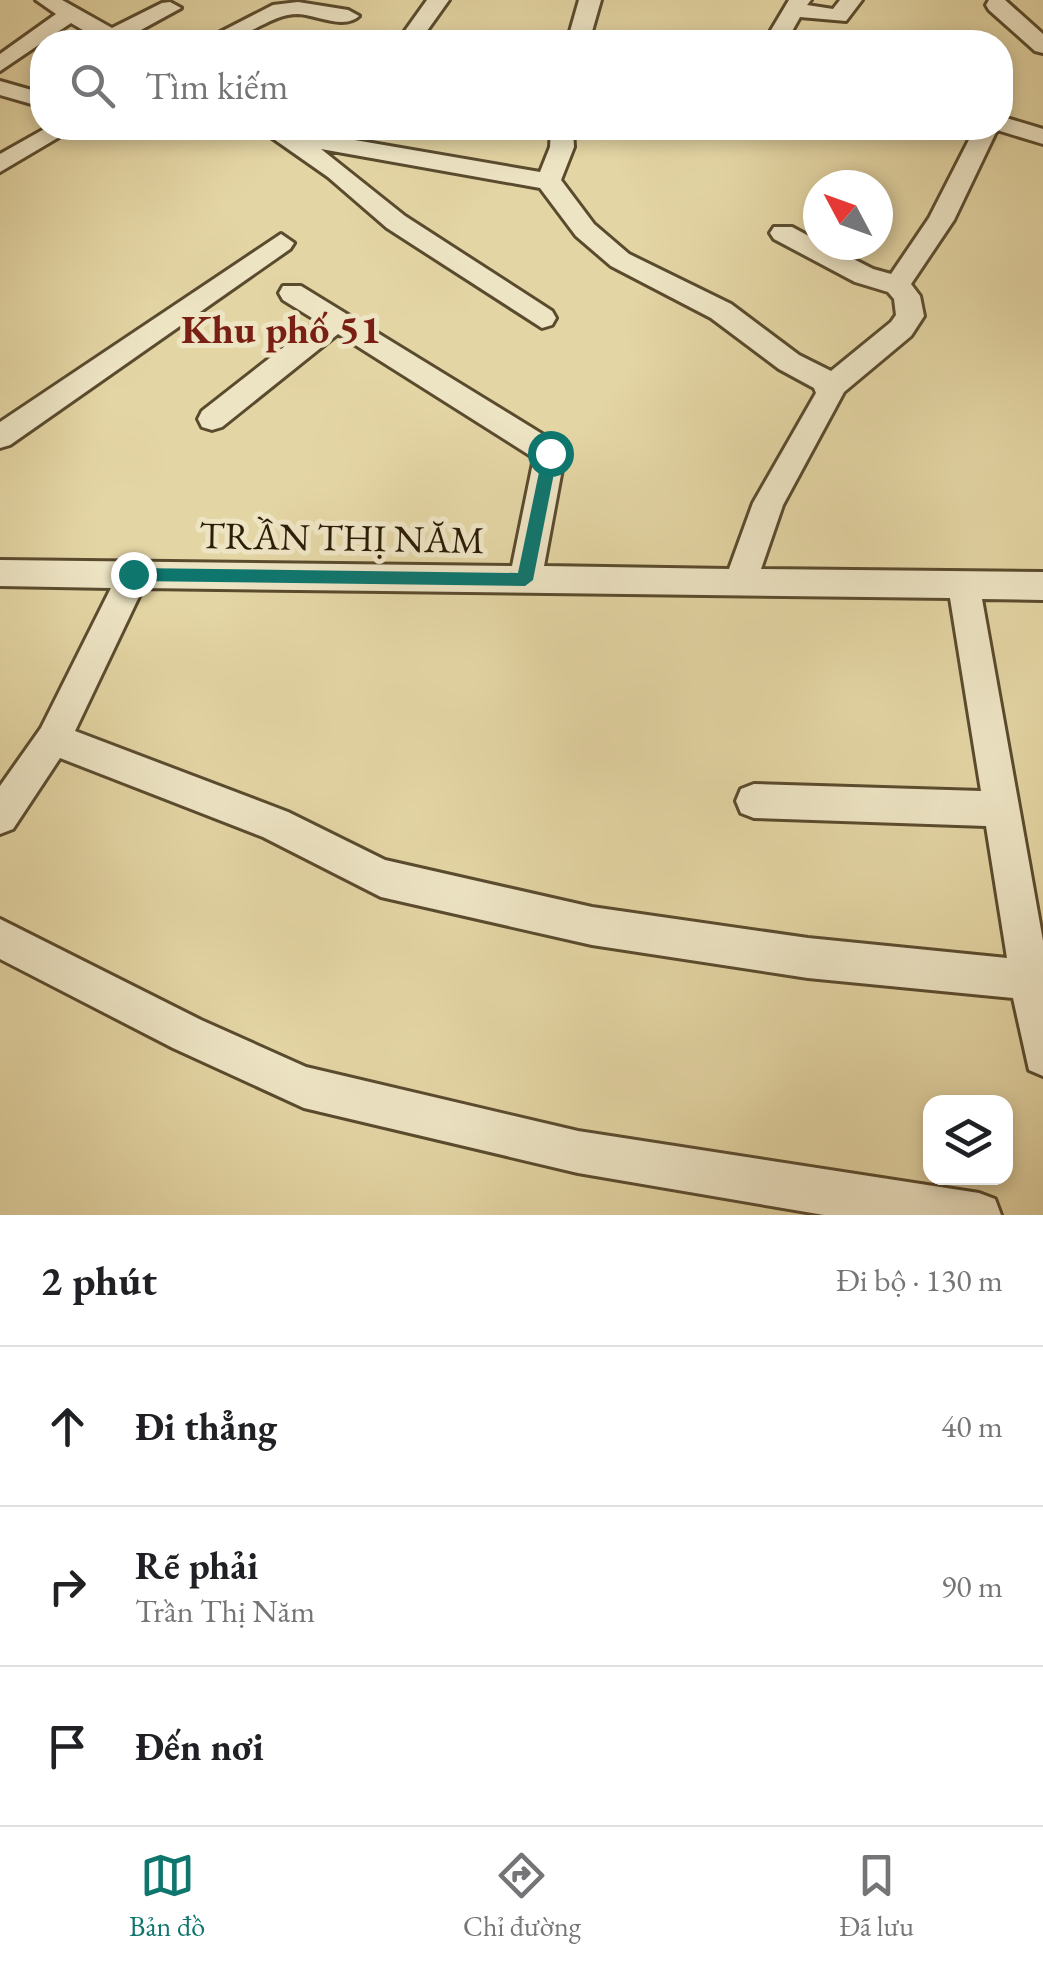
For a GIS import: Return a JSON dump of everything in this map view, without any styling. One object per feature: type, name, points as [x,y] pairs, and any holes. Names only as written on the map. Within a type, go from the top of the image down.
[{"type":"street","points":[[47,0],[99,30]]},
{"type":"street","points":[[417,30],[438,0]]},
{"type":"street","points":[[581,30],[590,0]]},
{"type":"street","points":[[782,30],[797,5],[838,16],[851,0]]},
{"type":"street","points":[[998,5],[1043,46]]},
{"type":"street","points":[[133,30],[170,8]]},
{"type":"street","points":[[238,30],[281,10],[298,8],[348,16]]},
{"type":"street","points":[[47,30],[70,13]]},
{"type":"street","points":[[0,64],[30,42]]},
{"type":"street","points":[[0,88],[30,97]]},
{"type":"street","points":[[1013,127],[1043,137]]},
{"type":"street","points":[[0,164],[42,140]]},
{"type":"street","points":[[289,140],[337,170],[396,222],[542,318]]},
{"type":"street","points":[[365,140],[548,181],[584,230],[620,260],[721,311],[789,362],[831,387]]},
{"type":"street","points":[[548,181],[562,140]]},
{"type":"street","points":[[897,286],[941,220],[980,140]]},
{"type":"street","points":[[740,582],[768,503],[831,387],[910,316],[907,296],[897,286],[864,276],[783,233]]},
{"type":"street","points":[[0,437],[281,243]]},
{"type":"street","points":[[292,293],[550,453],[525,580]]},
{"type":"street","points":[[212,420],[336,321]]},
{"type":"street","name":"TRẦN THỊ NĂM","points":[[0,573],[1043,586]]},
{"type":"street","points":[[0,817],[52,740],[133,574]]},
{"type":"street","points":[[964,585],[1043,1056]]},
{"type":"street","points":[[52,740],[275,824],[382,878],[592,926],[808,958],[1032,980]]},
{"type":"street","points":[[754,801],[1004,809]]},
{"type":"street","points":[[0,938],[187,1034],[304,1087],[578,1152],[979,1215]]},
{"type":"district","name":"Khu phố 51","points":[[281,329]]},
{"type":"route","points":[[133,574],[525,580],[550,453]]}]
